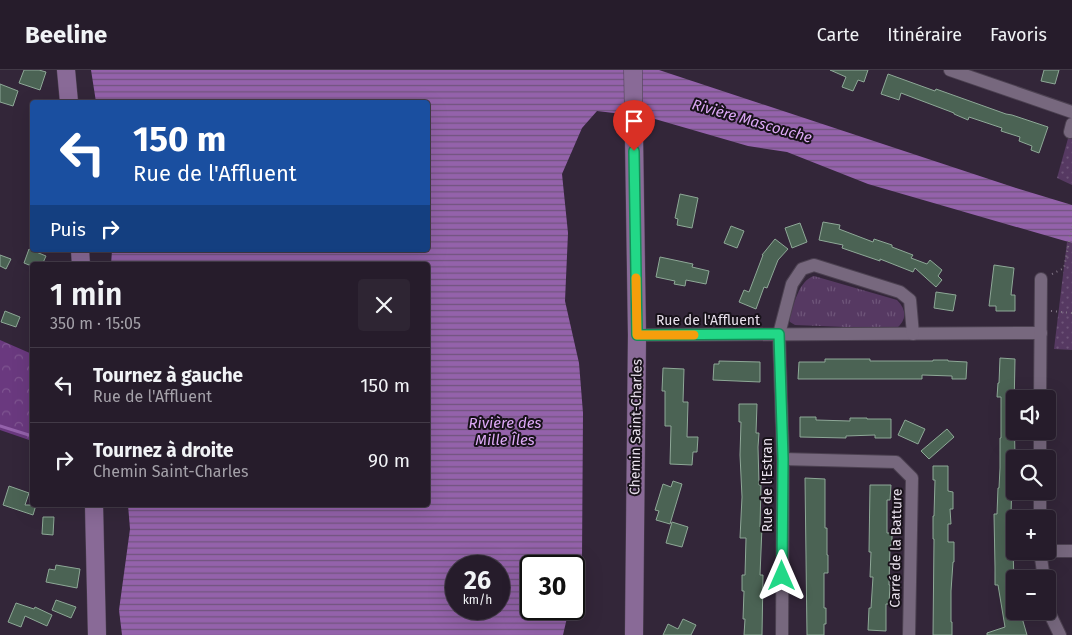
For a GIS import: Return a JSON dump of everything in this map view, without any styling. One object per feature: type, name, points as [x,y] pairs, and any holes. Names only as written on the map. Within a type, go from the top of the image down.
[{"type":"main road","points":[[66,70],[70,100]]},
{"type":"main road","name":"Chemin Saint-Charles","points":[[633,70],[637,335],[634,635]]},
{"type":"main road","points":[[94,507],[97,635]]},
{"type":"street","points":[[950,70],[1072,112]]},
{"type":"street","name":"Rue de l'Affluent","points":[[779,334],[792,284],[802,269],[814,266],[900,292],[910,300],[913,334]]},
{"type":"street","points":[[1040,390],[1041,279]]},
{"type":"street","name":"Rue de l'Affluent","points":[[637,335],[1040,333]]},
{"type":"street","name":"Rue de l'Estran","points":[[779,334],[783,459],[782,635]]},
{"type":"street","name":"Carré de la Batture","points":[[783,459],[896,462],[912,478],[909,635]]},
{"type":"street","points":[[1056,551],[1072,551]]},
{"type":"street","points":[[1053,620],[1060,635]]},
{"type":"path","points":[[1041,279],[1064,268],[1072,226]]},
{"type":"path","points":[[1042,311],[1072,313]]},
{"type":"green space","points":[[1072,124],[1072,185],[1057,178]]},
{"type":"green space","points":[[1067,242],[1072,243],[1072,350],[1054,349]]},
{"type":"green space","points":[[814,276],[897,300],[903,307],[904,319],[896,329],[795,325],[790,322],[789,318],[795,300],[804,282]]},
{"type":"green space","points":[[0,340],[30,353],[30,440],[0,430]]},
{"type":"water","name":"Rivière des Mille Îles","points":[[91,70],[659,70],[1072,205],[1072,243],[868,184],[787,152],[748,146],[648,117],[597,111],[582,128],[562,174],[568,233],[565,301],[579,363],[583,413],[582,555],[520,555],[520,620],[566,620],[563,635],[122,635],[119,610],[130,529],[128,507],[430,507],[430,262],[111,262],[112,252],[430,252],[430,100],[96,100]]},
{"type":"building","points":[[24,70],[46,72],[40,90],[19,83]]},
{"type":"building","points":[[830,70],[868,70],[864,82],[858,80],[853,91],[842,87],[846,77]]},
{"type":"building","points":[[1044,70],[1059,70],[1055,84],[1041,81]]},
{"type":"building","points":[[888,74],[1048,127],[1039,153],[1031,150],[1032,146],[1019,141],[1020,137],[1001,131],[1002,128],[969,117],[968,120],[901,93],[899,100],[881,94]]},
{"type":"building","points":[[0,84],[18,91],[13,106],[0,102]]},
{"type":"building","points":[[680,194],[698,198],[692,228],[677,225],[678,219],[675,218]]},
{"type":"building","points":[[823,222],[840,225],[839,229],[873,242],[874,239],[892,245],[892,247],[913,255],[911,258],[927,264],[930,260],[942,270],[938,276],[942,280],[936,287],[915,268],[913,272],[880,259],[880,261],[842,248],[843,245],[819,240]]},
{"type":"building","points":[[800,223],[807,242],[792,248],[785,228]]},
{"type":"building","points":[[731,226],[744,231],[737,248],[724,243]]},
{"type":"building","points":[[775,239],[788,249],[778,260],[767,288],[764,287],[756,309],[739,302],[744,290],[749,292],[762,255]]},
{"type":"building","points":[[29,249],[30,252],[36,252],[46,256],[43,262],[30,262],[30,265],[24,263]]},
{"type":"building","points":[[0,255],[11,259],[6,269],[0,266]]},
{"type":"building","points":[[660,257],[693,264],[692,267],[709,271],[706,284],[686,280],[685,286],[674,284],[675,281],[656,277]]},
{"type":"building","points":[[994,265],[1014,268],[1011,295],[1015,295],[1015,311],[996,311],[996,306],[989,306]]},
{"type":"building","points":[[936,292],[956,295],[953,311],[934,308]]},
{"type":"building","points":[[5,311],[20,317],[16,327],[1,322]]},
{"type":"building","points":[[1000,358],[1015,359],[1014,390],[1006,390],[1006,440],[1015,440],[1015,450],[1006,450],[1006,500],[1011,500],[1011,510],[1006,510],[1006,560],[1013,560],[1014,570],[1006,570],[1006,620],[1023,620],[1027,635],[987,635],[987,633],[1005,627],[998,585],[995,585],[994,514],[997,514],[1001,438],[1001,397],[997,397]]},
{"type":"building","points":[[825,359],[870,359],[870,361],[948,360],[967,362],[966,379],[952,379],[952,376],[922,375],[922,379],[798,379],[799,362],[825,362]]},
{"type":"building","points":[[719,361],[760,362],[760,382],[713,380],[714,364],[719,364]]},
{"type":"building","points":[[663,368],[684,369],[683,402],[688,402],[687,437],[698,437],[697,452],[693,452],[692,465],[670,464],[671,426],[665,426],[665,391],[662,391]]},
{"type":"building","points":[[739,404],[757,404],[756,433],[759,433],[760,527],[762,527],[760,575],[763,575],[762,635],[744,635],[745,619],[743,619],[744,591],[742,591],[742,575],[745,575],[746,538],[740,538],[742,497]]},
{"type":"building","points":[[800,417],[816,417],[816,420],[850,421],[850,418],[891,419],[891,438],[875,438],[875,435],[846,436],[846,438],[800,437]]},
{"type":"building","points":[[905,420],[925,429],[918,444],[898,435]]},
{"type":"building","points":[[947,429],[954,437],[929,459],[921,451]]},
{"type":"building","points":[[933,466],[948,466],[948,491],[953,492],[953,509],[950,509],[951,524],[948,524],[948,542],[954,542],[951,591],[952,635],[933,635],[933,516],[935,480],[933,480]]},
{"type":"building","points":[[805,478],[825,479],[825,528],[827,528],[828,573],[824,573],[826,624],[824,624],[824,635],[807,635]]},
{"type":"building","points":[[673,481],[682,484],[670,524],[656,520],[659,511],[655,510],[663,484],[671,487]]},
{"type":"building","points":[[870,485],[891,485],[890,500],[887,500],[887,533],[892,533],[892,545],[890,545],[890,585],[889,604],[886,604],[886,631],[868,630],[873,577],[870,577],[871,552],[869,552]]},
{"type":"building","points":[[9,486],[29,493],[25,505],[35,507],[33,515],[3,505]]},
{"type":"building","points":[[43,517],[54,517],[53,535],[42,534]]},
{"type":"building","points":[[672,522],[688,527],[682,547],[666,543]]},
{"type":"building","points":[[56,565],[80,569],[77,588],[46,582],[49,569],[55,570]]},
{"type":"building","points":[[56,600],[76,607],[71,618],[52,610]]},
{"type":"building","points":[[16,603],[34,609],[35,607],[52,615],[47,626],[25,616],[21,627],[8,622]]},
{"type":"building","points":[[683,619],[696,625],[691,635],[663,635],[668,624],[678,629]]},
{"type":"waterway","points":[[0,426],[30,435]]},
{"type":"slow traffic","points":[[636,278],[637,335],[694,335]]},
{"type":"route","points":[[634,151],[637,335],[779,334],[783,459],[782,576]]},
{"type":"water label","name":"Rivière Mascouche","points":[[752,121]]}]
